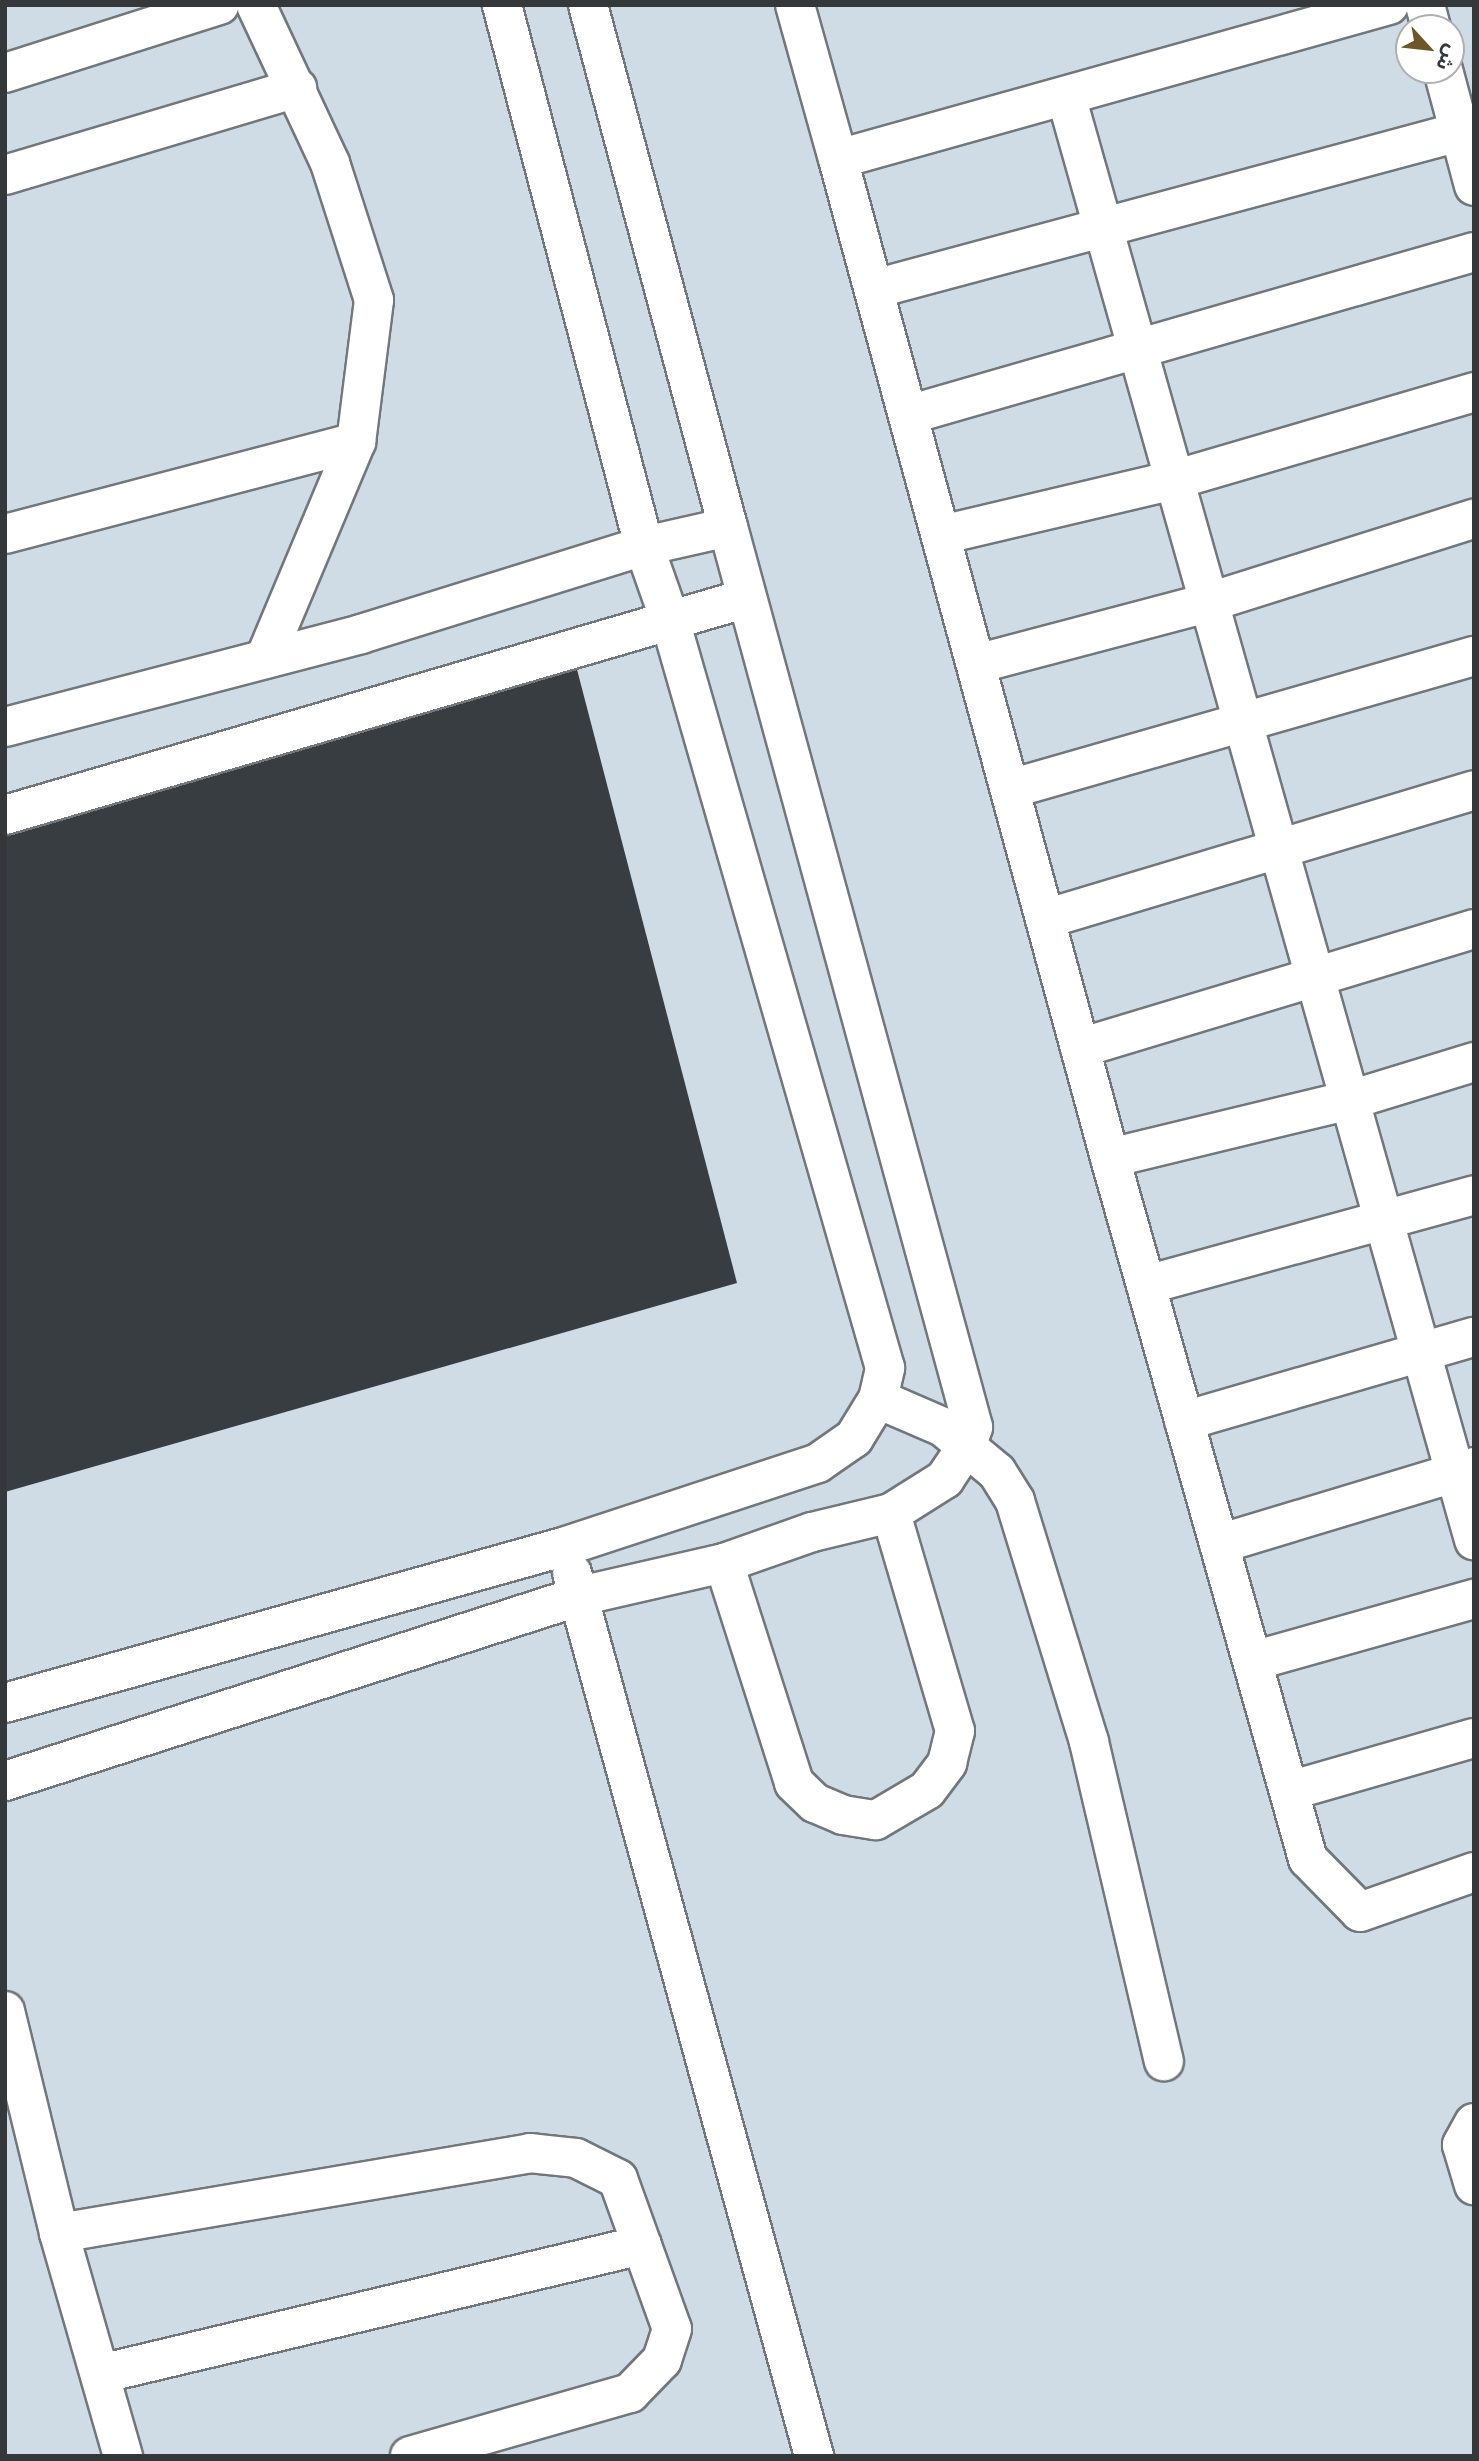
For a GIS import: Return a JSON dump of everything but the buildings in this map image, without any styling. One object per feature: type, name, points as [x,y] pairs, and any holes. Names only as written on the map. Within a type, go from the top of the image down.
[{"type":"lane","points":[[5,73],[219,5]]},
{"type":"lane","points":[[256,5],[330,163],[374,300],[356,442],[265,659]]},
{"type":"lane","points":[[5,1703],[563,1547],[818,1463],[854,1438],[878,1399],[885,1368],[670,620],[644,547],[502,5]]},
{"type":"lane","points":[[5,1781],[580,1596],[724,1563],[812,1532],[891,1513],[945,1479],[967,1446],[973,1427],[968,1402],[747,598],[588,5]]},
{"type":"lane","points":[[794,5],[1110,1158],[1308,1859],[1360,1912],[1474,1872]]},
{"type":"lane","points":[[838,159],[1389,5]]},
{"type":"lane","points":[[1447,84],[1474,186]]},
{"type":"lane","points":[[5,175],[297,88]]},
{"type":"lane","points":[[1066,96],[1421,1353],[1464,1470],[1474,1540]]},
{"type":"lane","points":[[874,289],[1459,132]]},
{"type":"lane","points":[[908,415],[1474,252]]},
{"type":"lane","points":[[940,534],[1174,480],[1474,393]]},
{"type":"lane","points":[[5,534],[356,442]]},
{"type":"lane","points":[[976,664],[1209,603],[1474,519]]},
{"type":"lane","points":[[5,727],[361,634],[644,547],[728,527]]},
{"type":"lane","points":[[5,815],[747,598]]},
{"type":"lane","points":[[1010,789],[1244,725],[1474,656]]},
{"type":"lane","points":[[1045,919],[1474,789]]},
{"type":"lane","points":[[1080,1048],[1474,929]]},
{"type":"lane","points":[[1110,1158],[1350,1100],[1474,1062]]},
{"type":"lane","points":[[1146,1285],[1474,1195]]},
{"type":"lane","points":[[1184,1421],[1474,1337]]},
{"type":"lane","points":[[878,1399],[943,1427],[997,1472],[1015,1502],[1089,1742],[1164,2061]]},
{"type":"lane","points":[[1219,1544],[1464,1470]]},
{"type":"lane","points":[[724,1563],[794,1783],[815,1803],[833,1811],[876,1820],[928,1790],[947,1763],[955,1731],[891,1513]]},
{"type":"lane","points":[[563,1547],[580,1596],[814,2456]]},
{"type":"lane","points":[[1253,1661],[1474,1599]]},
{"type":"lane","points":[[1289,1791],[1474,1738]]},
{"type":"lane","points":[[5,2011],[59,2232],[123,2456]]},
{"type":"lane","points":[[1474,2123],[1462,2145],[1474,2185]]},
{"type":"lane","points":[[59,2232],[530,2153],[576,2158],[618,2179],[672,2329],[662,2360],[631,2393],[410,2456]]},
{"type":"lane","points":[[100,2374],[642,2245]]},
{"type":"shaded area","points":[[5,5],[1474,5],[1474,2456],[5,2456]]}]
